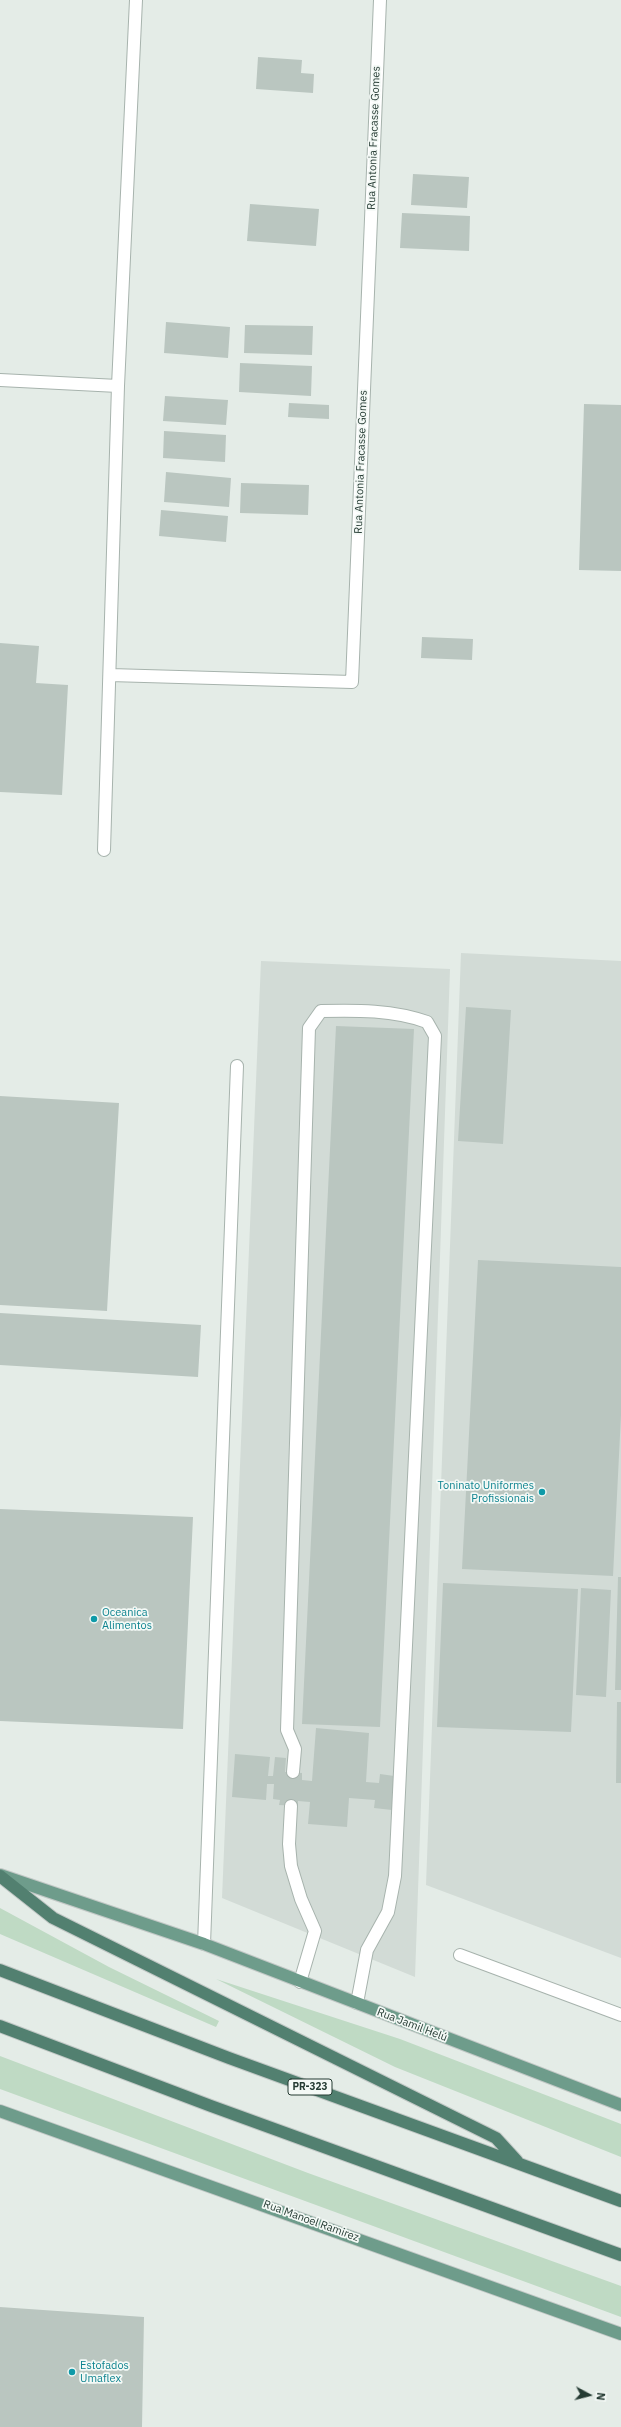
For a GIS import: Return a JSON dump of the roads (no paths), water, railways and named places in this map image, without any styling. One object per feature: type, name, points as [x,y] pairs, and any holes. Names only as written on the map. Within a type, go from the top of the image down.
[{"type":"highway","points":[[0,1876],[53,1918],[496,2138],[520,2163]]},
{"type":"highway","name":"PR-323","points":[[0,1970],[228,2058],[621,2201]]},
{"type":"highway","points":[[0,2026],[203,2103],[621,2255]]},
{"type":"main road","name":"Rua Jamil Helú","points":[[0,1876],[204,1944],[621,2105]]},
{"type":"main road","name":"Rua Manoel Ramirez","points":[[0,2111],[621,2334]]},
{"type":"street","points":[[104,850],[118,386],[136,0]]},
{"type":"street","name":"Rua Antonia Fracasse Gomes","points":[[110,676],[352,682],[380,0]]},
{"type":"street","points":[[0,380],[118,386]]},
{"type":"street","points":[[293,1772],[295,1749],[286,1730],[308,1028],[321,1011],[352,1010],[412,1016],[427,1022],[435,1036],[395,1876],[388,1912],[367,1950],[357,2003]]},
{"type":"street","points":[[204,1944],[237,1066]]},
{"type":"street","points":[[291,1806],[288,1844],[291,1866],[301,1899],[315,1931],[300,1982]]},
{"type":"street","points":[[460,1955],[621,2015]]},
{"type":"place","name":"Toninato Uniformes Profissionais","points":[[542,1492]]},
{"type":"place","name":"Oceanica Alimentos","points":[[94,1619]]},
{"type":"place","name":"Estofados Umaflex","points":[[72,2372]]}]
